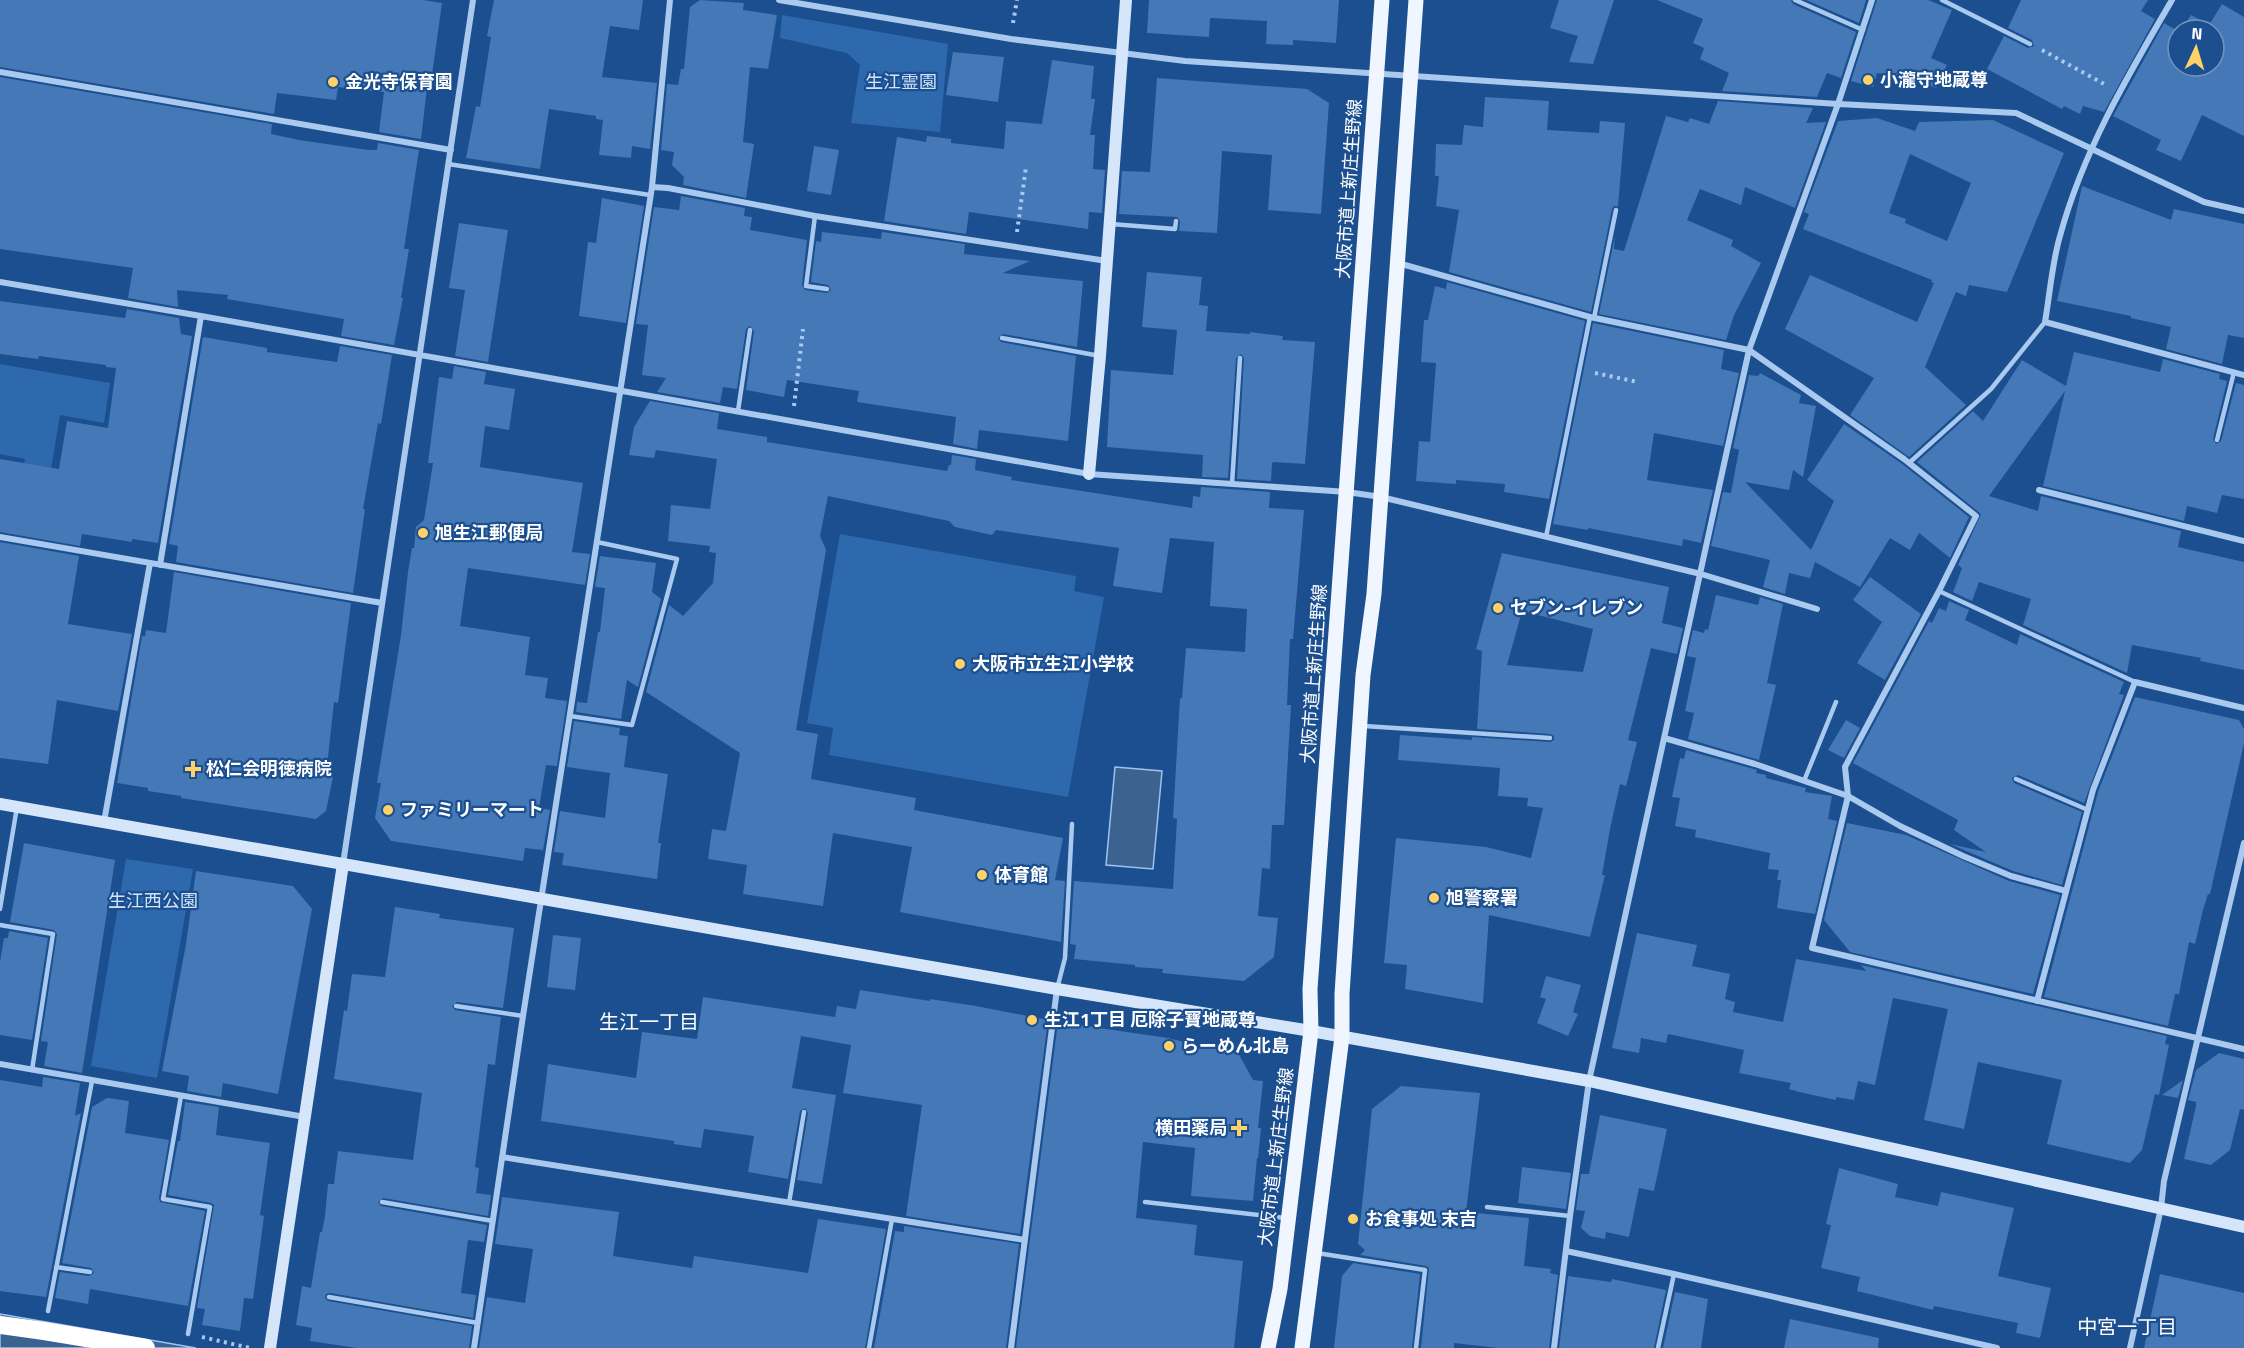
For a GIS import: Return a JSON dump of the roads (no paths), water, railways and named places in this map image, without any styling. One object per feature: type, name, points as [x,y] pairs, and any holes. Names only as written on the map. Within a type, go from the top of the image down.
[{"type":"highway","points":[[0,1325],[146,1348]]},
{"type":"main road","name":"大阪市道上新庄生野線","points":[[1268,1348],[1280,1289],[1311,1031],[1311,981],[1382,0]]},
{"type":"main road","points":[[1302,1348],[1342,1037],[1342,994],[1362,675],[1374,594],[1416,0]]},
{"type":"street","points":[[271,1343],[473,0]]},
{"type":"street","points":[[474,1348],[652,187],[670,0]]},
{"type":"street","points":[[779,0],[1011,39],[1185,61],[1838,104],[2016,113],[2204,202],[2244,211]]},
{"type":"street","points":[[1089,474],[1111,224],[1126,0]]},
{"type":"street","points":[[1554,1348],[1589,1081],[1749,350],[1838,104],[1872,0]]},
{"type":"street","points":[[2172,0],[2119,92],[2091,150],[2060,236],[2045,321],[2244,375]]},
{"type":"street","points":[[0,72],[451,150]]},
{"type":"street","points":[[652,187],[668,188],[815,216],[1107,261]]},
{"type":"street","points":[[1397,263],[1592,317],[1749,350],[1909,463],[1976,516],[1939,591],[1845,767],[1848,796],[1812,948],[2244,1049]]},
{"type":"street","points":[[0,282],[1089,474],[1347,492],[1381,497],[1701,574],[1817,609]]},
{"type":"street","points":[[160,565],[201,316]]},
{"type":"street","points":[[2039,490],[2244,541]]},
{"type":"street","points":[[0,537],[382,603]]},
{"type":"street","points":[[104,823],[150,563]]},
{"type":"street","points":[[2037,1001],[2093,790],[2135,682],[2244,708]]},
{"type":"street","points":[[1664,738],[1755,764],[1848,796],[1900,826],[1963,856],[2011,876],[2066,891]]},
{"type":"street","points":[[0,804],[1589,1081],[2244,1227]]},
{"type":"street","points":[[2130,1348],[2164,1181],[2244,843]]},
{"type":"street","points":[[1011,1348],[1057,989]]},
{"type":"street","points":[[0,1064],[305,1117]]},
{"type":"street","points":[[502,1158],[1025,1240]]},
{"type":"street","points":[[1566,1251],[1997,1348]]},
{"type":"lane","points":[[1794,0],[1863,30]]},
{"type":"lane","points":[[1942,0],[2030,44]]},
{"type":"lane","points":[[448,164],[650,195]]},
{"type":"lane","points":[[1546,537],[1579,369],[1616,210]]},
{"type":"lane","points":[[815,216],[806,286],[827,289]]},
{"type":"lane","points":[[1111,224],[1175,229],[1176,221]]},
{"type":"lane","points":[[1909,463],[1991,389],[2045,321]]},
{"type":"lane","points":[[738,411],[750,330]]},
{"type":"lane","points":[[1002,338],[1100,356]]},
{"type":"lane","points":[[1232,484],[1240,358]]},
{"type":"lane","points":[[2217,440],[2234,372]]},
{"type":"lane","points":[[570,716],[632,725],[677,559],[597,542]]},
{"type":"lane","points":[[1939,591],[2135,682]]},
{"type":"lane","points":[[1804,781],[1836,702]]},
{"type":"lane","points":[[1359,726],[1550,738]]},
{"type":"lane","points":[[2016,779],[2088,810]]},
{"type":"lane","points":[[0,909],[17,807]]},
{"type":"lane","points":[[1057,989],[1065,958],[1072,824]]},
{"type":"lane","points":[[0,925],[53,934],[32,1070]]},
{"type":"lane","points":[[456,1006],[523,1017]]},
{"type":"lane","points":[[48,1311],[92,1081]]},
{"type":"lane","points":[[181,1096],[163,1199],[210,1207],[189,1334]]},
{"type":"lane","points":[[789,1203],[804,1112]]},
{"type":"lane","points":[[382,1202],[493,1221]]},
{"type":"lane","points":[[1144,1202],[1288,1219]]},
{"type":"lane","points":[[1487,1207],[1570,1216]]},
{"type":"lane","points":[[869,1348],[892,1219]]},
{"type":"lane","points":[[1315,1252],[1425,1270],[1416,1348]]},
{"type":"lane","points":[[56,1267],[90,1272]]},
{"type":"lane","points":[[1658,1348],[1674,1274]]},
{"type":"lane","points":[[329,1297],[478,1323]]},
{"type":"place","name":"小瀧守地蔵尊","points":[[1868,80]]},
{"type":"place","name":"金光寺保育園","points":[[333,82]]},
{"type":"place","name":"旭生江郵便局","points":[[423,533]]},
{"type":"place","name":"セブン-イレブン","points":[[1498,608]]},
{"type":"place","name":"大阪市立生江小学校","points":[[960,664]]},
{"type":"place","name":"松仁会明徳病院","points":[[193,769]]},
{"type":"place","name":"ファミリーマート","points":[[388,810]]},
{"type":"place","name":"体育館","points":[[982,875]]},
{"type":"place","name":"旭警察署","points":[[1434,898]]},
{"type":"place","name":"生江1丁目 厄除子寶地蔵尊","points":[[1032,1020]]},
{"type":"place","name":"らーめん北島","points":[[1169,1046]]},
{"type":"place","name":"横田薬局","points":[[1239,1128]]},
{"type":"place","name":"お食事処 末吉","points":[[1353,1219]]},
{"type":"district","name":"生江一丁目","points":[[649,1022]]},
{"type":"district","name":"中宮一丁目","points":[[2127,1327]]},
{"type":"park label","name":"生江霊園","points":[[901,82]]},
{"type":"park label","name":"生江西公園","points":[[153,901]]}]
